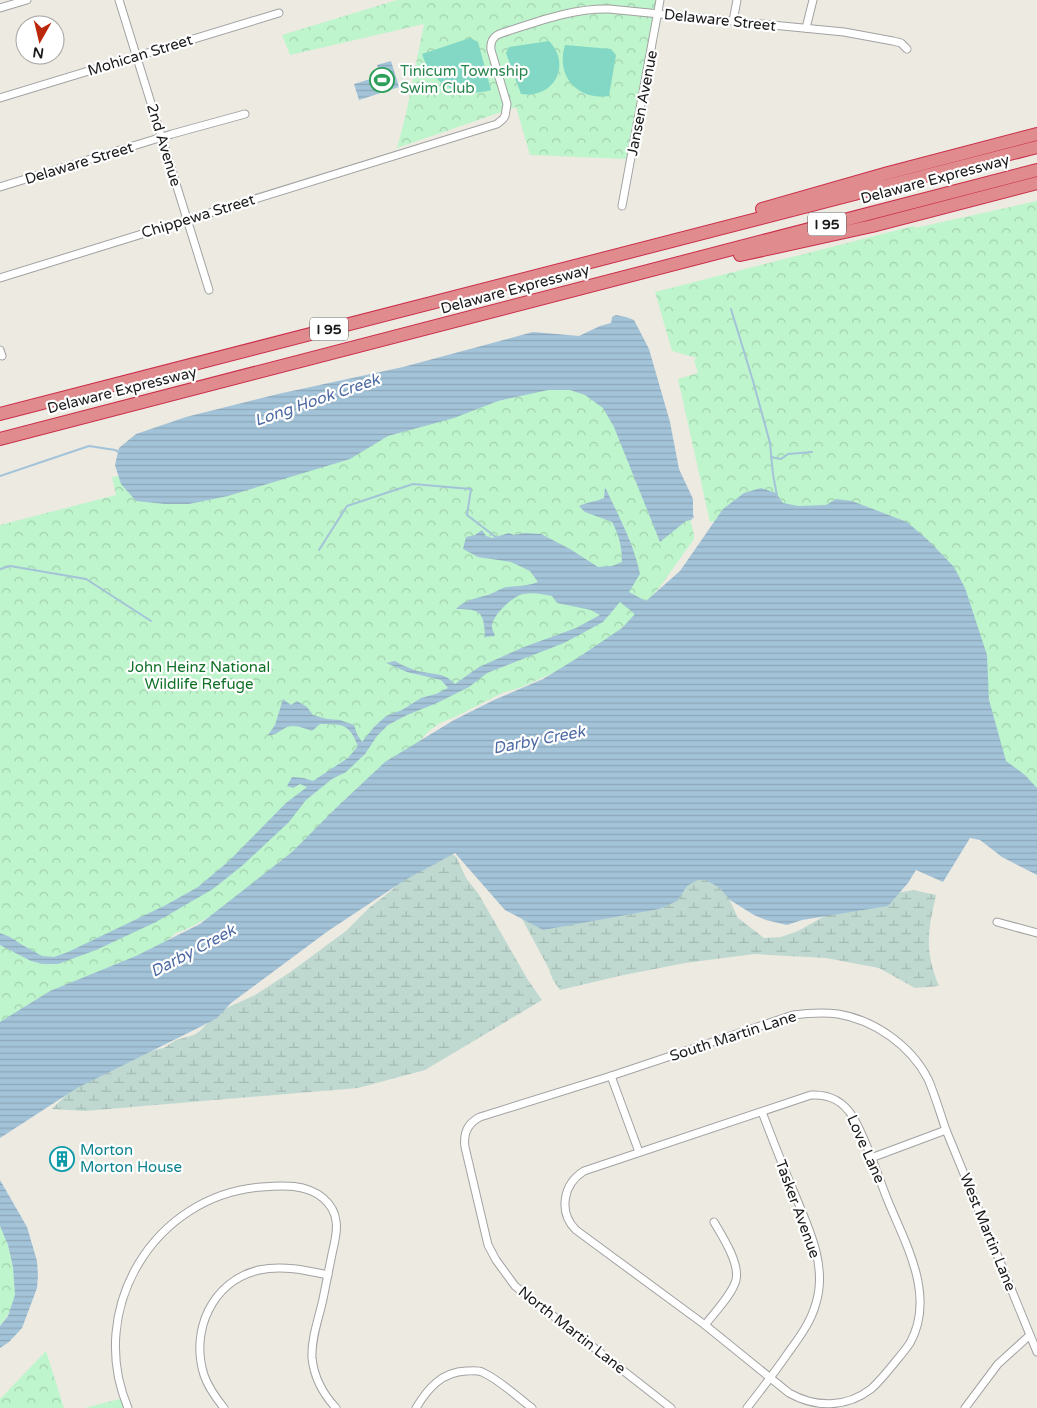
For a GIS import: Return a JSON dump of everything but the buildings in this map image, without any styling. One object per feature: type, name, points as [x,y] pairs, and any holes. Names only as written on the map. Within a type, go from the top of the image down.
[{"type":"highway","points":[[658,244],[738,216],[1037,133]]},
{"type":"highway","name":"Delaware Expressway","points":[[0,414],[1037,147]]},
{"type":"highway","name":"Delaware Expressway","points":[[0,439],[1037,170]]},
{"type":"highway","points":[[618,279],[800,243],[1037,185]]},
{"type":"street","points":[[0,8],[27,0]]},
{"type":"street","name":"2nd Avenue","points":[[119,0],[209,290]]},
{"type":"street","name":"Jansen Avenue","points":[[622,206],[660,0]]},
{"type":"street","points":[[733,21],[738,0]]},
{"type":"street","points":[[806,28],[813,0]]},
{"type":"street","name":"Delaware Street","points":[[396,155],[494,125],[503,120],[507,110],[506,101],[490,46],[493,37],[562,14],[609,9],[848,32],[893,41],[907,49]]},
{"type":"street","name":"Mohican Street","points":[[0,98],[279,13]]},
{"type":"street","name":"Delaware Street","points":[[0,187],[245,114]]},
{"type":"street","name":"Chippewa Street","points":[[0,278],[396,155]]},
{"type":"street","points":[[997,922],[1037,933]]},
{"type":"street","name":"South Martin Lane","points":[[611,1076],[780,1018],[808,1013],[850,1016],[870,1024],[889,1035],[907,1050],[918,1063],[927,1078],[946,1130]]},
{"type":"street","points":[[611,1076],[639,1152]]},
{"type":"street","name":"North Martin Lane","points":[[611,1076],[480,1117],[472,1121],[468,1126],[464,1142],[488,1245],[496,1260],[515,1286],[671,1408]]},
{"type":"street","name":"Love Lane","points":[[811,1095],[837,1100],[846,1107],[853,1117],[871,1158],[910,1254],[920,1288],[920,1308],[913,1336],[909,1344],[875,1386],[850,1401],[829,1404],[802,1400],[789,1393],[705,1325],[576,1230],[569,1220],[566,1207],[566,1194],[571,1182],[584,1171],[639,1152],[811,1095]]},
{"type":"street","name":"Tasker Avenue","points":[[747,1408],[771,1378],[810,1320],[816,1304],[820,1276],[814,1245],[762,1112]]},
{"type":"street","points":[[871,1158],[946,1130]]},
{"type":"street","name":"West Martin Lane","points":[[946,1130],[1037,1352]]},
{"type":"street","points":[[128,1408],[118,1378],[115,1344],[118,1316],[126,1289],[136,1268],[154,1240],[184,1214],[209,1200],[241,1189],[275,1186],[291,1186],[315,1193],[329,1204],[336,1218],[336,1232],[314,1338],[312,1360],[320,1387],[336,1408]]},
{"type":"street","points":[[705,1325],[736,1280],[733,1259],[714,1222]]},
{"type":"street","points":[[224,1408],[208,1385],[200,1355],[202,1325],[209,1307],[216,1297],[236,1279],[258,1270],[272,1267],[290,1268],[328,1275]]},
{"type":"street","points":[[965,1408],[998,1364],[1030,1335]]},
{"type":"street","points":[[416,1408],[439,1380],[449,1374],[464,1371],[479,1371],[494,1378],[532,1408]]},
{"type":"green space","points":[[397,0],[657,0],[626,159],[530,155],[516,107],[397,148],[406,114],[424,24],[290,55],[282,35]]},
{"type":"green space","points":[[1037,201],[1037,808],[717,521],[710,522],[678,379],[698,373],[694,360],[697,358],[672,351],[655,292],[914,226],[915,228]]},
{"type":"green space","name":"John Heinz National Wildlife Refuge","points":[[554,382],[663,408],[694,539],[659,588],[629,622],[579,661],[522,687],[502,693],[440,723],[429,731],[417,744],[409,764],[213,915],[176,933],[157,949],[0,1042],[0,525],[116,495],[112,477],[164,470]]},
{"type":"green space","points":[[473,828],[715,868],[738,918],[764,938],[781,937],[798,931],[823,917],[865,899],[913,890],[936,895],[929,930],[929,951],[939,986],[915,988],[879,968],[826,958],[754,954],[685,963],[560,990]]},
{"type":"green space","points":[[448,849],[457,858],[466,878],[478,893],[528,980],[542,1000],[425,1070],[358,1088],[85,1111],[52,1109],[73,1088],[141,1053],[164,1048],[176,1040],[194,1035],[218,1012],[255,995],[289,973],[346,931],[369,908],[397,885]]},
{"type":"green space","points":[[0,1226],[12,1259],[15,1287],[12,1307],[0,1326]]},
{"type":"green space","points":[[46,1351],[64,1408],[0,1408],[0,1399]]},
{"type":"green space","points":[[124,1398],[128,1408],[85,1408]]},
{"type":"shaded area","points":[[470,38],[478,42],[491,90],[468,93],[448,87],[432,74],[422,54]]},
{"type":"shaded area","points":[[549,41],[556,50],[559,60],[559,70],[556,78],[543,91],[533,94],[521,94],[506,53],[509,47]]},
{"type":"shaded area","points":[[565,45],[611,49],[616,55],[609,96],[598,97],[588,94],[572,84],[566,76],[563,67]]},
{"type":"water","name":"Tinicum Township Swim Club","points":[[391,61],[399,87],[359,100],[354,84],[380,76],[377,65]]},
{"type":"water","points":[[616,315],[634,320],[649,349],[670,422],[679,469],[693,499],[694,517],[686,521],[660,542],[614,427],[603,408],[585,395],[570,390],[548,390],[498,401],[454,418],[388,436],[350,459],[228,496],[189,504],[136,501],[121,484],[115,465],[119,448],[136,434],[186,417],[278,394],[403,367],[533,332],[579,336],[611,323],[612,317]]},
{"type":"water","name":"Darby Creek","points":[[605,487],[630,541],[640,574],[629,592],[646,601],[680,571],[723,509],[744,493],[761,488],[776,493],[783,503],[798,506],[826,505],[836,499],[852,501],[907,522],[929,541],[954,567],[965,588],[987,655],[989,700],[1006,761],[1025,775],[1037,788],[1037,875],[1002,857],[980,840],[970,838],[943,882],[916,870],[908,883],[888,906],[802,920],[787,925],[754,915],[730,900],[720,888],[706,880],[698,880],[687,886],[677,901],[659,909],[543,930],[505,910],[455,853],[405,880],[328,931],[231,1003],[217,1018],[77,1088],[0,1138],[0,1022],[50,991],[136,956],[200,924],[292,852],[385,762],[454,720],[543,679],[622,628],[635,614],[620,602],[603,622],[564,643],[487,673],[469,687],[388,725],[377,736],[365,754],[346,772],[332,779],[306,800],[289,822],[243,865],[213,889],[156,922],[96,950],[58,964],[43,964],[31,961],[0,945],[0,933],[42,956],[54,957],[166,905],[198,887],[229,861],[286,803],[307,787],[300,784],[293,788],[287,786],[292,777],[313,781],[348,758],[358,746],[348,729],[335,724],[320,724],[312,731],[290,726],[276,734],[268,735],[275,725],[283,699],[291,705],[297,701],[307,707],[313,715],[340,720],[354,725],[362,742],[386,716],[402,710],[421,698],[448,688],[441,680],[407,672],[386,663],[395,661],[417,671],[441,675],[455,684],[479,667],[524,647],[576,628],[600,615],[591,610],[557,603],[552,596],[534,593],[523,594],[508,603],[498,613],[492,623],[495,636],[485,637],[484,622],[480,614],[476,611],[456,609],[467,601],[504,588],[538,582],[530,571],[511,562],[478,557],[463,549],[466,537],[475,535],[482,530],[486,536],[492,538],[509,533],[514,535],[525,533],[541,534],[570,549],[598,567],[612,566],[622,562],[620,541],[612,522],[585,512],[579,506],[604,498]]},
{"type":"water","points":[[0,1180],[27,1227],[37,1261],[38,1275],[37,1288],[22,1328],[9,1342],[0,1348],[0,1326],[8,1316],[15,1295],[13,1267],[8,1245],[0,1226]]},
{"type":"waterway","points":[[731,309],[770,443],[777,496]]},
{"type":"waterway","name":"Long Hook Creek","points":[[0,476],[89,446],[119,452]]},
{"type":"waterway","points":[[771,457],[781,459],[788,454],[812,452]]},
{"type":"waterway","points":[[319,550],[347,506],[413,484],[471,489],[467,515],[497,538]]},
{"type":"waterway","points":[[0,569],[10,566],[86,579],[151,621]]},
{"type":"place","name":"Tinicum Township Swim Club","points":[[382,80]]},
{"type":"place","name":"Morton Morton House","points":[[62,1159]]}]
